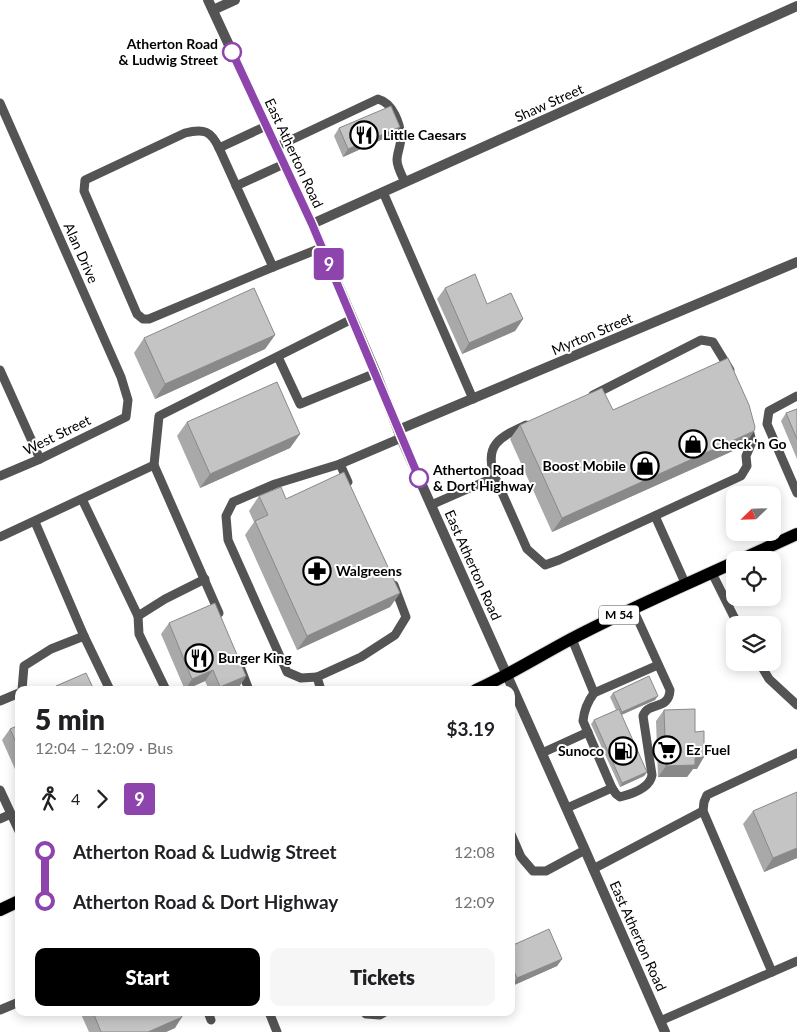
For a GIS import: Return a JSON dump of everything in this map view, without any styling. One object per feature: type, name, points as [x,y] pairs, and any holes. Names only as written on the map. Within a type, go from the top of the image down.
[{"type":"main road","points":[[760,551],[797,534]]},
{"type":"main road","name":"M 54","points":[[485,686],[633,608],[726,566]]},
{"type":"main road","points":[[0,910],[15,904]]},
{"type":"street","points":[[211,5],[235,0]]},
{"type":"street","name":"East Atherton Road","points":[[211,5],[312,224],[376,373],[399,434],[512,686]]},
{"type":"street","name":"Shaw Street","points":[[312,224],[797,6]]},
{"type":"street","name":"Myrton Street","points":[[399,434],[473,399],[797,262]]},
{"type":"street","name":"East Atherton Road","points":[[515,694],[665,1032]]},
{"type":"lane","points":[[276,147],[378,99],[384,101],[392,110],[398,122],[401,139],[397,161],[405,182]]},
{"type":"lane","name":"Alan Drive","points":[[0,102],[121,377],[128,400],[126,416]]},
{"type":"lane","points":[[219,148],[266,126]]},
{"type":"lane","points":[[273,267],[219,148],[213,136],[205,131],[186,133],[85,180],[84,192],[137,314],[143,319],[149,320],[322,248]]},
{"type":"lane","points":[[236,186],[284,164]]},
{"type":"lane","points":[[383,192],[473,399]]},
{"type":"lane","points":[[222,621],[154,465],[159,416],[352,318]]},
{"type":"lane","points":[[588,396],[701,340],[713,342],[733,374],[735,382]]},
{"type":"lane","points":[[278,357],[300,404],[376,373]]},
{"type":"lane","points":[[0,370],[40,459]]},
{"type":"lane","points":[[797,396],[769,411],[767,424],[797,493]]},
{"type":"lane","points":[[537,420],[503,435],[491,449],[491,467],[528,548],[544,565],[559,560],[741,476],[747,466],[746,456],[752,442],[744,414]]},
{"type":"lane","name":"West Street","points":[[0,476],[40,459],[126,416]]},
{"type":"lane","points":[[390,576],[406,617],[395,635],[360,657],[317,677],[301,678],[287,672],[228,540],[226,516],[233,502],[275,484],[340,464],[399,434]]},
{"type":"lane","points":[[340,464],[352,490]]},
{"type":"lane","points":[[0,537],[154,465]]},
{"type":"lane","points":[[431,505],[495,477]]},
{"type":"lane","points":[[82,499],[138,616],[139,634],[164,686]]},
{"type":"lane","points":[[654,516],[686,585]]},
{"type":"lane","points":[[35,522],[84,636],[108,686]]},
{"type":"lane","points":[[712,573],[734,616]]},
{"type":"lane","points":[[138,616],[165,598],[205,579]]},
{"type":"lane","points":[[633,608],[670,690],[670,696],[666,702],[646,711],[643,716],[652,779],[649,785],[620,797],[612,788],[583,721],[584,712],[589,699],[594,693],[658,665]]},
{"type":"lane","points":[[22,686],[24,666],[51,650],[84,636]]},
{"type":"lane","points":[[572,639],[594,693]]},
{"type":"lane","points":[[238,662],[247,686]]},
{"type":"lane","points":[[764,671],[769,679],[797,705]]},
{"type":"lane","points":[[317,677],[320,686]]},
{"type":"lane","points":[[0,701],[15,695]]},
{"type":"lane","points":[[542,753],[588,732]]},
{"type":"lane","points":[[772,972],[703,810],[707,795],[797,752]]},
{"type":"lane","points":[[566,808],[612,788]]},
{"type":"lane","points":[[0,790],[15,822]]},
{"type":"lane","points":[[594,869],[703,810]]},
{"type":"lane","points":[[0,819],[11,814]]},
{"type":"lane","points":[[515,843],[521,857],[533,870],[546,870],[585,850]]},
{"type":"lane","points":[[660,1021],[797,961]]},
{"type":"lane","points":[[0,1010],[15,1004]]},
{"type":"lane","points":[[270,1016],[274,1031]]},
{"type":"building","name":"Little Caesars","points":[[391,106],[400,127],[348,149],[339,128]]},
{"type":"building","points":[[475,274],[487,304],[511,293],[523,319],[469,343],[445,288]]},
{"type":"building","points":[[254,288],[275,335],[165,384],[144,338]]},
{"type":"building","points":[[728,358],[749,405],[755,427],[754,431],[562,518],[520,425],[602,388],[613,410]]},
{"type":"building","points":[[277,382],[300,434],[210,474],[187,422]]},
{"type":"building","points":[[797,409],[797,439],[786,413]]},
{"type":"building","name":"Walgreens","points":[[344,472],[400,593],[307,636],[255,521],[268,515],[259,496],[281,487],[286,499]]},
{"type":"building","name":"Burger King","points":[[215,603],[246,676],[222,686],[220,686],[213,670],[192,679],[169,623]]},
{"type":"building","points":[[86,673],[92,686],[56,686]]},
{"type":"building","points":[[649,676],[658,696],[622,712],[613,693]]},
{"type":"building","points":[[619,709],[647,772],[622,783],[594,720]]},
{"type":"building","points":[[695,709],[695,732],[704,731],[704,757],[695,758],[695,765],[666,766],[664,710]]},
{"type":"building","points":[[15,727],[15,740],[10,729]]},
{"type":"building","points":[[797,792],[797,848],[773,858],[753,811]]},
{"type":"building","points":[[549,929],[562,959],[517,978],[515,974],[515,944]]},
{"type":"building","points":[[95,1016],[182,1017],[148,1032],[101,1032]]},
{"type":"bus line","name":"9","points":[[232,52],[312,224],[419,478]]},
{"type":"place","name":"Atherton Road & Ludwig Street","points":[[232,52]]},
{"type":"place","name":"Little Caesars","points":[[364,135]]},
{"type":"place","name":"Check 'n Go","points":[[693,444]]},
{"type":"place","name":"Boost Mobile","points":[[645,466]]},
{"type":"place","name":"Atherton Road & Dort Highway","points":[[419,478]]},
{"type":"place","name":"Walgreens","points":[[317,571]]},
{"type":"place","name":"Burger King","points":[[199,658]]},
{"type":"place","name":"Ez Fuel","points":[[667,750]]},
{"type":"place","name":"Sunoco","points":[[623,751]]}]
